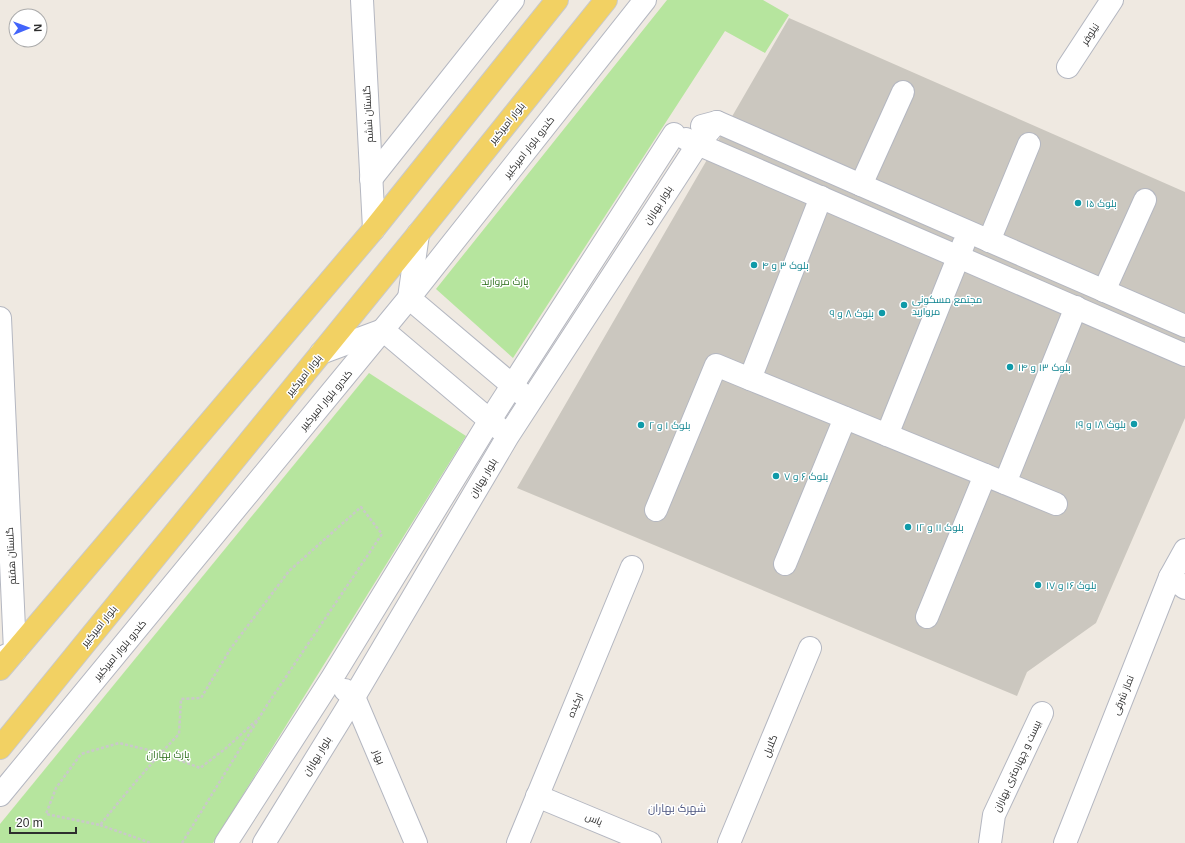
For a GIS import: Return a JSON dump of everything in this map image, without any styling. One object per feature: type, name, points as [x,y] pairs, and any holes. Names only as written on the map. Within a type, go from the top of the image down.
[{"type":"main road","points":[[0,669],[8,654],[374,229],[557,0]]},
{"type":"main road","name":"بلوار امیرکبیر","points":[[0,748],[418,234],[606,0]]},
{"type":"street","name":"گلستان ششم","points":[[362,0],[374,229]]},
{"type":"street","points":[[371,179],[513,0]]},
{"type":"street","name":"کندرو بلوار امیرکبیر","points":[[0,795],[409,298],[645,0]]},
{"type":"street","name":"نیلوفر","points":[[1068,67],[1112,0]]},
{"type":"street","points":[[861,186],[903,92]]},
{"type":"street","points":[[226,843],[332,678],[512,384],[674,134],[717,122],[1185,326]]},
{"type":"street","name":"بلوار بهاران","points":[[264,843],[354,697],[508,436],[698,144],[717,122]]},
{"type":"street","points":[[674,134],[1185,355]]},
{"type":"street","points":[[989,241],[1029,144]]},
{"type":"street","points":[[750,380],[821,197]]},
{"type":"street","points":[[1104,291],[1145,200]]},
{"type":"street","points":[[888,435],[968,231]]},
{"type":"street","points":[[418,234],[409,298],[512,384],[530,402]]},
{"type":"street","points":[[927,618],[995,479],[1076,307]]},
{"type":"street","name":"گلستان هفتم","points":[[0,318],[8,654]]},
{"type":"street","points":[[321,353],[383,330],[508,436]]},
{"type":"street","points":[[656,510],[716,365],[1056,504]]},
{"type":"street","points":[[785,564],[845,418]]},
{"type":"street","name":"نماز شرقی","points":[[1065,843],[1177,583],[1185,550]]},
{"type":"street","name":"ارکیده","points":[[518,843],[632,567]]},
{"type":"street","name":"گلایل","points":[[729,843],[810,648]]},
{"type":"street","name":"بهار","points":[[332,678],[354,697],[416,843]]},
{"type":"street","name":"بیست و چهارمتری بهاران","points":[[990,843],[994,815],[1042,712]]},
{"type":"street","name":"یاس","points":[[537,796],[650,843]]},
{"type":"path","points":[[100,825],[148,766],[179,734],[181,699],[200,698],[231,648],[289,571],[361,506],[382,534],[258,719],[182,843]]},
{"type":"path","points":[[151,843],[100,825],[46,814],[56,788],[81,754],[119,743],[161,753],[200,768],[225,749],[258,719]]},
{"type":"green space","name":"پارک مروارید","points":[[667,0],[763,0],[789,15],[765,53],[725,31],[513,358],[436,289]]},
{"type":"green space","name":"پارک بهاران","points":[[369,373],[466,436],[213,843],[0,843],[0,824]]},
{"type":"building","name":"مجتمع مسکونی مروارید","points":[[789,18],[1185,192],[1185,418],[1096,623],[1027,672],[1017,696],[517,488]]},
{"type":"place","name":"بلوک ۱۵","points":[[1078,203]]},
{"type":"place","name":"بلوک ۳ و ۴","points":[[754,265]]},
{"type":"place","name":"مجتمع مسکونی مروارید","points":[[904,305]]},
{"type":"place","name":"بلوک ۸ و ۹","points":[[882,313]]},
{"type":"place","name":"بلوک ۱۳ و ۱۴","points":[[1010,367]]},
{"type":"place","name":"بلوک ۱۸ و ۱۹","points":[[1134,424]]},
{"type":"place","name":"بلوک ۱ و ۲","points":[[641,425]]},
{"type":"place","name":"بلوک ۶ و ۷","points":[[776,476]]},
{"type":"place","name":"بلوک ۱۱ و ۱۲","points":[[908,527]]},
{"type":"place","name":"بلوک ۱۶ و ۱۷","points":[[1038,585]]},
{"type":"district","name":"شهرک بهاران","points":[[677,808]]}]
